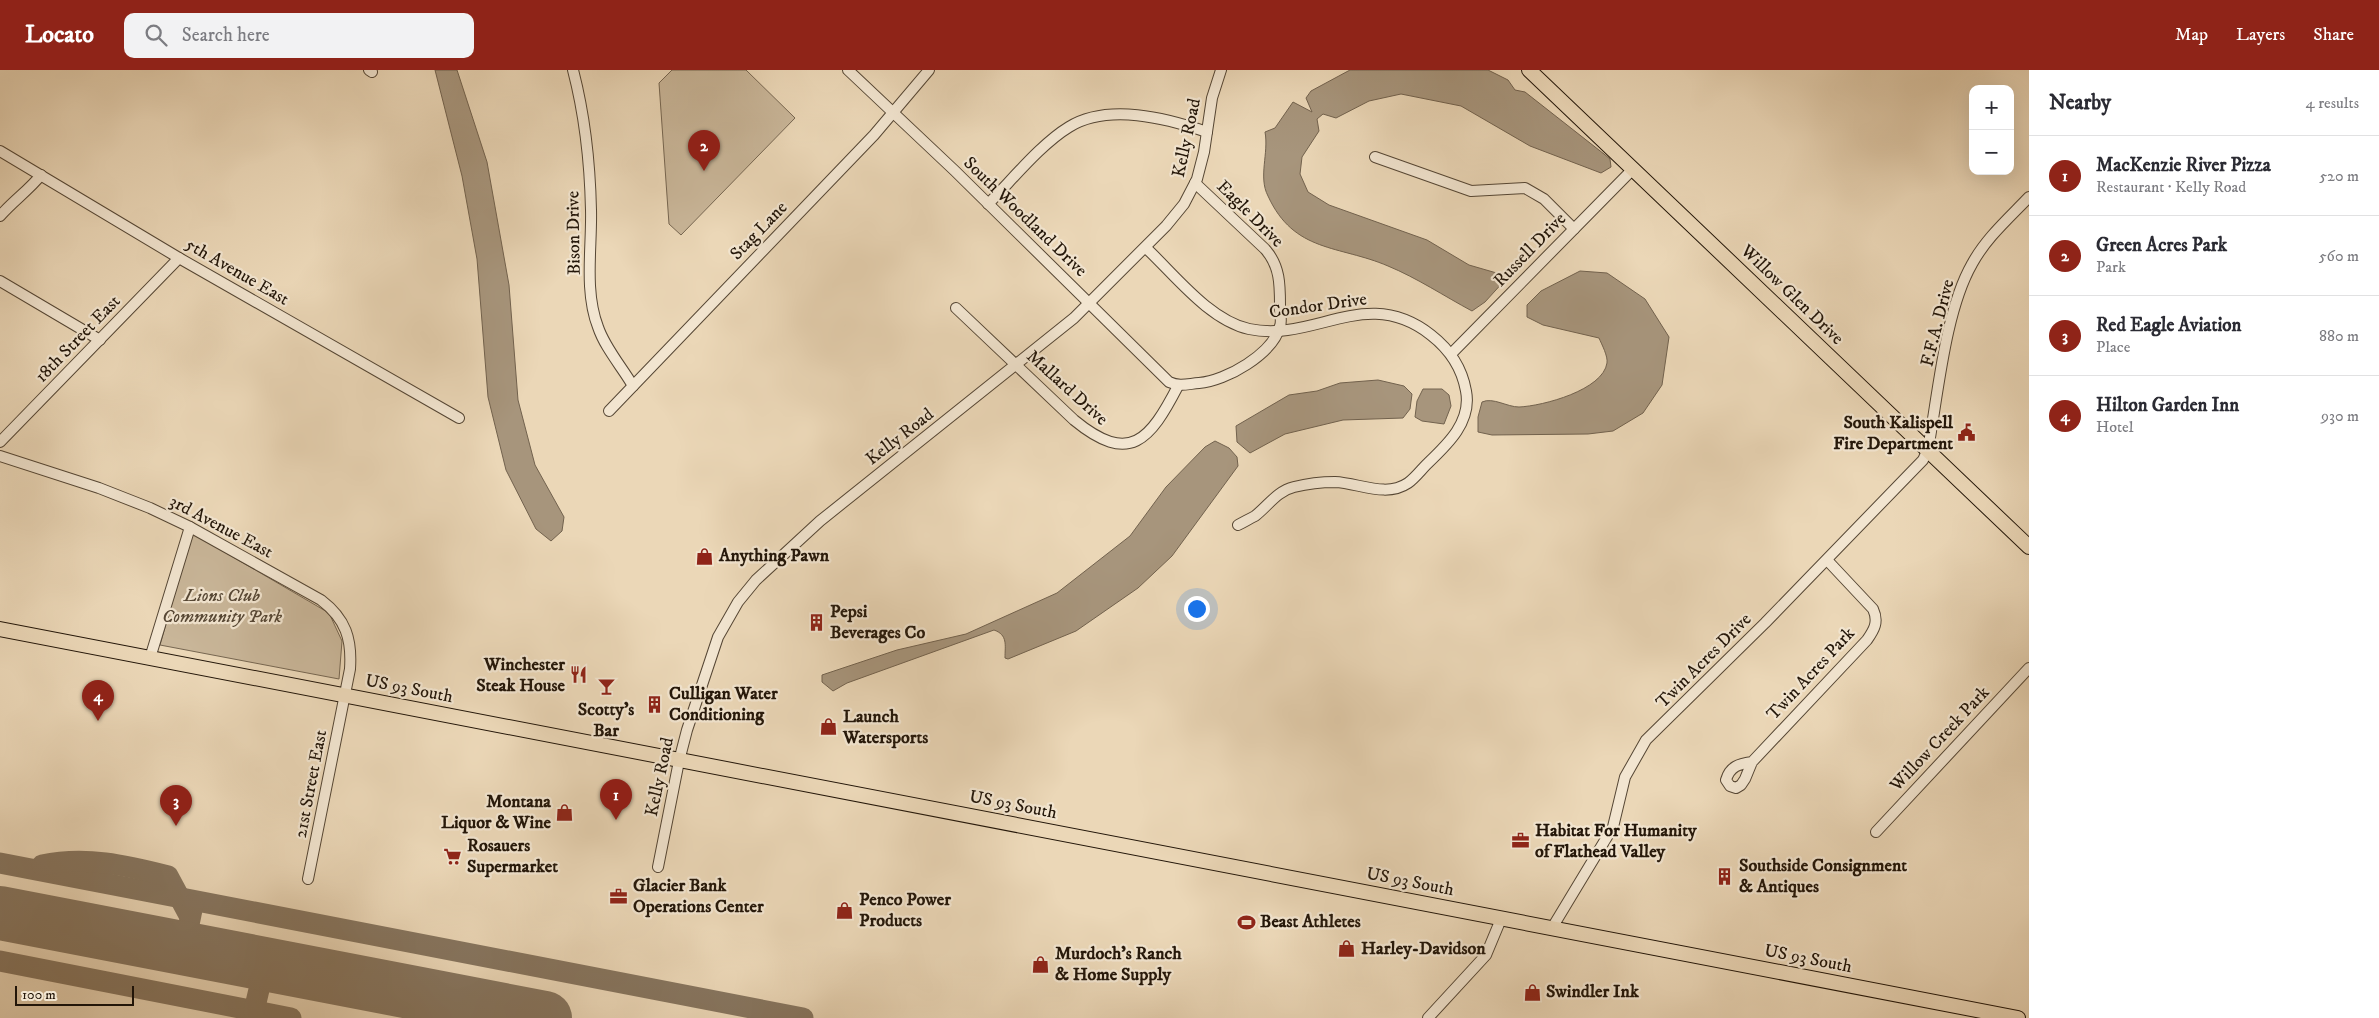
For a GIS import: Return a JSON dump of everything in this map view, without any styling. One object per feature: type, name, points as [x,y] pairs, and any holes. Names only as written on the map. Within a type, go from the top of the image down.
[{"type":"main road","name":"Willow Glen Drive","points":[[1530,70],[2029,546]]},
{"type":"main road","name":"US 93 South","points":[[0,629],[2018,1018]]},
{"type":"street","name":"Bison Drive","points":[[574,70],[583,112],[588,165],[594,316],[603,338],[633,386]]},
{"type":"street","name":"South Woodland Drive","points":[[848,70],[1169,382],[1178,386]]},
{"type":"street","name":"Stag Lane","points":[[609,411],[892,113],[929,70]]},
{"type":"street","name":"Kelly Road","points":[[658,867],[679,760],[716,643],[731,613],[747,591],[820,521],[1017,365],[1089,303],[1146,248],[1180,210],[1195,182],[1201,166],[1212,98],[1221,70]]},
{"type":"street","points":[[988,204],[1053,140],[1068,127],[1086,119],[1104,116],[1132,116],[1174,122],[1207,132]]},
{"type":"street","name":"5th Avenue East","points":[[0,151],[179,258],[458,418]]},
{"type":"street","points":[[1375,157],[1471,191],[1525,188],[1544,199],[1574,230]]},
{"type":"street","name":"Russell Drive","points":[[1451,354],[1633,169]]},
{"type":"street","points":[[0,216],[15,198],[30,189],[41,174]]},
{"type":"street","name":"Eagle Drive","points":[[1195,182],[1273,259],[1281,288],[1281,320],[1278,331]]},
{"type":"street","name":"F.F.A. Drive","points":[[1928,449],[1952,318],[1966,276],[1990,239],[2029,197]]},
{"type":"street","name":"Condor Drive","points":[[1146,248],[1216,314],[1249,329],[1278,331],[1341,318],[1386,314],[1414,323],[1437,340],[1451,354]]},
{"type":"street","name":"18th Street East","points":[[0,442],[179,258]]},
{"type":"street","points":[[0,281],[100,340]]},
{"type":"street","name":"Mallard Drive","points":[[956,308],[1090,433],[1114,444],[1131,443],[1146,435],[1158,422],[1178,386]]},
{"type":"street","points":[[1178,386],[1215,381],[1239,370],[1259,355],[1278,331]]},
{"type":"street","points":[[1238,525],[1256,515],[1277,495],[1292,487],[1334,482],[1384,491],[1408,484],[1454,438],[1466,411],[1466,392],[1451,354]]},
{"type":"street","name":"Twin Acres Drive","points":[[1552,928],[1610,832],[1617,815],[1625,777],[1646,740],[1917,467],[1928,449]]},
{"type":"street","name":"3rd Avenue East","points":[[0,456],[110,492],[190,527],[321,600],[339,615],[350,639],[351,651],[344,695]]},
{"type":"street","points":[[150,658],[190,527]]},
{"type":"street","name":"Twin Acres Park","points":[[1752,762],[1867,640],[1875,627],[1876,617],[1873,609],[1826,560]]},
{"type":"street","name":"Willow Creek Park","points":[[1876,832],[2029,668]]},
{"type":"street","name":"21st Street East","points":[[308,879],[344,695]]},
{"type":"street","points":[[1428,1018],[1486,954],[1501,919]]},
{"type":"green space","points":[[672,70],[746,70],[795,118],[681,235],[669,224],[659,83]]},
{"type":"green space","name":"Lions Club Community Park","points":[[192,533],[329,613],[342,641],[339,679],[160,645]]},
{"type":"shaded area","points":[[435,70],[457,70],[487,162],[509,285],[518,400],[535,465],[564,517],[562,531],[551,541],[536,529],[506,470],[488,397],[477,259],[462,176]]},
{"type":"shaded area","points":[[1350,70],[1488,70],[1508,80],[1515,90],[1525,92],[1604,154],[1610,159],[1611,167],[1601,173],[1530,146],[1461,106],[1401,94],[1369,101],[1336,118],[1323,114],[1317,119],[1319,131],[1302,157],[1300,174],[1308,192],[1329,205],[1427,240],[1469,265],[1500,274],[1505,280],[1485,302],[1472,311],[1388,266],[1335,250],[1304,238],[1279,215],[1268,196],[1264,181],[1265,132],[1275,128],[1293,102],[1312,112],[1306,98],[1311,91]]},
{"type":"shaded area","points":[[1580,271],[1607,273],[1645,299],[1669,337],[1662,385],[1643,413],[1613,431],[1588,434],[1492,435],[1478,432],[1478,417],[1482,402],[1495,401],[1514,407],[1542,404],[1584,389],[1603,373],[1607,360],[1599,338],[1543,325],[1527,317],[1527,305],[1541,291]]},
{"type":"shaded area","points":[[1378,380],[1404,386],[1412,394],[1410,409],[1403,418],[1343,420],[1285,434],[1250,453],[1237,442],[1236,426],[1289,395],[1317,391],[1340,383]]},
{"type":"shaded area","points":[[1423,389],[1442,389],[1449,395],[1451,406],[1444,424],[1422,421],[1415,417],[1417,401]]},
{"type":"shaded area","points":[[1215,441],[1229,448],[1237,457],[1238,466],[1172,556],[1138,588],[1076,631],[1008,659],[1005,658],[1004,638],[994,630],[847,683],[833,691],[822,682],[822,675],[897,650],[966,634],[1057,593],[1130,536],[1166,487],[1205,447]]},
{"type":"taxiway","points":[[42,865],[74,861],[105,863],[168,876],[190,917]]},
{"type":"taxiway","points":[[0,863],[803,1018]]},
{"type":"taxiway","points":[[184,949],[193,905]]},
{"type":"taxiway","points":[[0,961],[291,1018]]},
{"type":"taxiway","points":[[254,1011],[265,964]]},
{"type":"runway","points":[[0,913],[545,1018]]},
{"type":"place","name":"Green Acres Park","points":[[704,171]]},
{"type":"place","name":"South Kalispell Fire Department","points":[[1967,433]]},
{"type":"place","name":"Anything Pawn","points":[[705,556]]},
{"type":"place","name":"Pepsi Beverages Co","points":[[816,622]]},
{"type":"place","name":"Winchester Steak House","points":[[579,675]]},
{"type":"place","name":"Scotty's Bar","points":[[606,687]]},
{"type":"place","name":"Culligan Water Conditioning","points":[[655,704]]},
{"type":"place","name":"Hilton Garden Inn","points":[[98,721]]},
{"type":"place","name":"Launch Watersports","points":[[829,727]]},
{"type":"place","name":"Montana Liquor & Wine","points":[[565,812]]},
{"type":"place","name":"MacKenzie River Pizza","points":[[616,820]]},
{"type":"place","name":"Red Eagle Aviation","points":[[176,826]]},
{"type":"place","name":"Habitat For Humanity of Flathead Valley","points":[[1521,841]]},
{"type":"place","name":"Rosauers Supermarket","points":[[453,856]]},
{"type":"place","name":"Southside Consignment & Antiques","points":[[1725,876]]},
{"type":"place","name":"Glacier Bank Operations Center","points":[[619,896]]},
{"type":"place","name":"Penco Power Products","points":[[845,910]]},
{"type":"place","name":"Beast Athletes","points":[[1246,922]]},
{"type":"place","name":"Harley-Davidson","points":[[1347,949]]},
{"type":"place","name":"Murdoch's Ranch & Home Supply","points":[[1041,964]]},
{"type":"place","name":"Swindler Ink","points":[[1532,992]]}]
